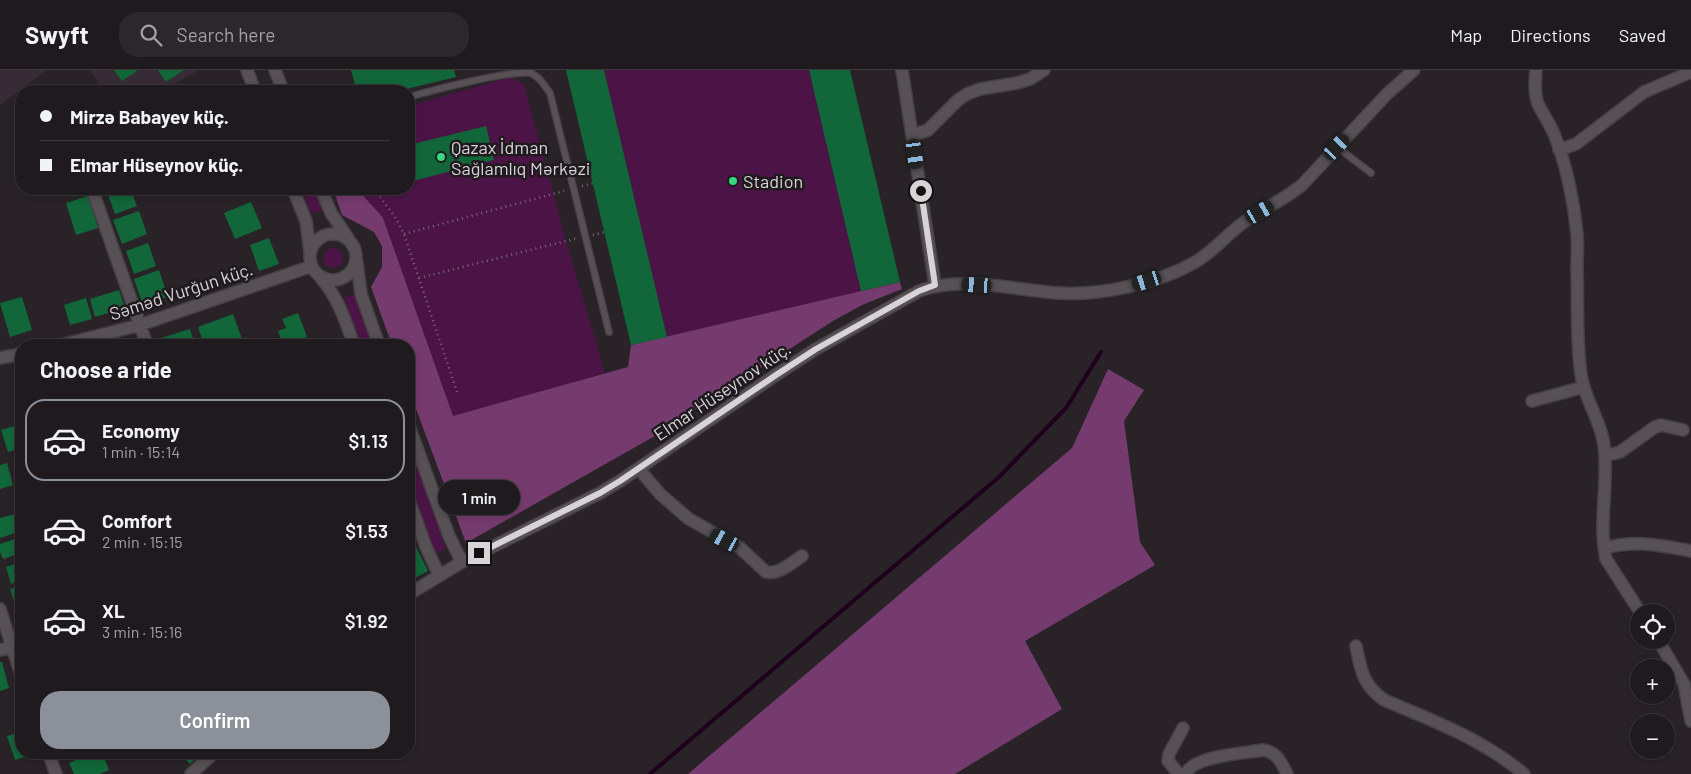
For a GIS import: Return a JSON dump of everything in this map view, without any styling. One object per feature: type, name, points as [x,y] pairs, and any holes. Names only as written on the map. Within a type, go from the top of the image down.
[{"type":"street","points":[[247,70],[253,85]]},
{"type":"street","points":[[275,70],[281,85]]},
{"type":"street","points":[[902,70],[935,285]]},
{"type":"street","points":[[913,135],[928,130],[958,100],[967,94],[980,89],[1030,79],[1044,70]]},
{"type":"street","name":"Elmar Hüseynov küç.","points":[[415,590],[462,562],[600,493],[639,469],[816,349],[919,291],[935,285],[991,286],[1057,293],[1088,294],[1134,285],[1197,261],[1214,249],[1245,221],[1302,186],[1386,94],[1414,70]]},
{"type":"street","points":[[1536,70],[1535,90],[1538,103],[1554,134],[1559,150],[1577,234],[1578,351],[1584,387],[1600,429],[1605,456],[1602,528],[1606,559],[1635,604]]},
{"type":"street","points":[[1559,150],[1576,144],[1644,92],[1691,72]]},
{"type":"street","points":[[94,195],[145,339]]},
{"type":"street","points":[[295,195],[306,221],[312,265],[335,297],[352,339]]},
{"type":"street","points":[[324,195],[331,213],[355,248],[360,294],[377,339]]},
{"type":"street","points":[[351,242],[337,234],[321,238],[311,250],[312,265],[328,280],[342,279],[353,270],[356,256]]},
{"type":"street","name":"Səməd Vurğun küç.","points":[[85,339],[140,325],[312,265]]},
{"type":"street","points":[[0,358],[15,355]]},
{"type":"street","points":[[1532,401],[1584,387]]},
{"type":"street","points":[[1605,456],[1620,452],[1655,427],[1661,425],[1683,430]]},
{"type":"street","points":[[415,442],[449,536],[462,562]]},
{"type":"street","points":[[639,469],[660,494],[689,519],[739,547],[766,572],[777,572],[802,556]]},
{"type":"street","points":[[415,519],[438,575]]},
{"type":"street","points":[[1604,548],[1622,544],[1642,543],[1691,551]]},
{"type":"street","points":[[0,609],[15,642]]},
{"type":"street","points":[[0,650],[15,646]]},
{"type":"street","points":[[1356,646],[1362,674],[1368,686],[1379,697],[1459,732],[1505,758],[1524,774]]},
{"type":"street","points":[[1664,649],[1689,693],[1691,721]]},
{"type":"street","points":[[1179,774],[1168,761],[1169,754],[1183,728]]},
{"type":"street","points":[[1186,774],[1196,763],[1263,750],[1271,751],[1278,758],[1287,774]]},
{"type":"street","points":[[51,759],[56,774]]},
{"type":"street","points":[[191,774],[207,759]]},
{"type":"lane","points":[[415,95],[495,73],[530,72],[541,80],[550,93],[609,332]]},
{"type":"lane","points":[[1337,147],[1371,173]]},
{"type":"path","points":[[404,234],[593,183]]},
{"type":"path","points":[[378,195],[395,217],[404,234],[457,392]]},
{"type":"path","points":[[419,278],[604,232]]},
{"type":"shaded area","points":[[0,70],[47,70],[27,85],[15,85],[15,94],[0,105]]},
{"type":"shaded area","points":[[89,70],[199,70],[173,85],[100,85]]},
{"type":"shaded area","name":"Stadion","points":[[604,70],[809,70],[861,291],[667,337]]},
{"type":"shaded area","points":[[511,77],[524,84],[566,241],[605,373],[453,417],[383,218],[364,195],[415,195],[415,104]]},
{"type":"shaded area","points":[[304,195],[317,195],[323,210],[311,214]]},
{"type":"shaded area","points":[[335,195],[364,195],[383,218],[453,416],[628,367],[631,345],[900,282],[902,289],[862,305],[833,321],[653,437],[466,543],[415,406],[415,339],[390,339],[371,287],[382,267],[382,246],[374,232],[342,215]]},
{"type":"shaded area","points":[[333,248],[340,251],[343,258],[340,265],[333,268],[326,265],[323,258],[326,251]]},
{"type":"shaded area","points":[[355,294],[371,339],[359,339],[344,297]]},
{"type":"shaded area","points":[[1108,369],[1144,390],[1124,421],[1140,542],[1155,565],[1025,641],[1062,709],[955,774],[688,774],[1072,448]]},
{"type":"shaded area","points":[[415,463],[446,549],[435,553],[415,496]]},
{"type":"building","points":[[114,70],[138,70],[122,81]]},
{"type":"building","points":[[158,70],[184,70],[166,82]]},
{"type":"building","points":[[351,70],[454,70],[456,77],[415,87],[415,85],[355,85]]},
{"type":"building","points":[[566,70],[604,70],[667,337],[631,345]]},
{"type":"building","points":[[809,70],[850,70],[900,282],[861,291]]},
{"type":"building","points":[[486,126],[494,160],[415,180],[415,144]]},
{"type":"building","points":[[108,195],[132,195],[137,206],[115,214]]},
{"type":"building","points":[[88,196],[98,228],[76,235],[66,203]]},
{"type":"building","points":[[251,202],[262,228],[235,239],[224,213]]},
{"type":"building","points":[[139,211],[147,234],[122,244],[113,220]]},
{"type":"building","points":[[269,238],[279,264],[259,271],[250,245]]},
{"type":"building","points":[[148,243],[156,266],[134,274],[126,251]]},
{"type":"building","points":[[159,270],[168,297],[143,305],[134,279]]},
{"type":"building","points":[[119,290],[125,308],[95,317],[90,299]]},
{"type":"building","points":[[22,297],[32,330],[10,337],[0,303]]},
{"type":"building","points":[[86,298],[92,319],[70,325],[64,305]]},
{"type":"building","points":[[298,313],[307,337],[301,339],[281,339],[278,331],[286,328],[282,319]]},
{"type":"building","points":[[233,314],[242,339],[202,339],[198,327]]},
{"type":"building","points":[[190,329],[193,339],[161,339]]},
{"type":"building","points":[[15,426],[15,450],[8,452],[1,430]]},
{"type":"building","points":[[7,463],[13,485],[0,489],[0,465]]},
{"type":"building","points":[[15,514],[15,533],[0,538],[0,518]]},
{"type":"building","points":[[15,539],[15,555],[3,559],[0,552],[0,544]]},
{"type":"building","points":[[415,547],[428,571],[415,578]]},
{"type":"building","points":[[15,564],[15,582],[11,584],[6,567]]},
{"type":"building","points":[[15,588],[15,604],[10,589]]},
{"type":"building","points":[[0,662],[2,662],[9,688],[0,691]]},
{"type":"building","points":[[15,734],[15,759],[18,759],[15,760],[7,736]]},
{"type":"building","points":[[78,759],[105,759],[109,770],[100,774],[74,774],[69,763]]},
{"type":"building","points":[[185,759],[195,759],[190,764]]},
{"type":"waterway","points":[[650,774],[999,477],[1066,408],[1101,352]]},
{"type":"place","name":"Qazax İdman Sağlamlıq Mərkəzi","points":[[441,157]]},
{"type":"place","name":"Stadion","points":[[733,181]]},
{"type":"route","points":[[479,553],[600,493],[639,469],[816,349],[919,291],[935,285],[921,191]]}]
